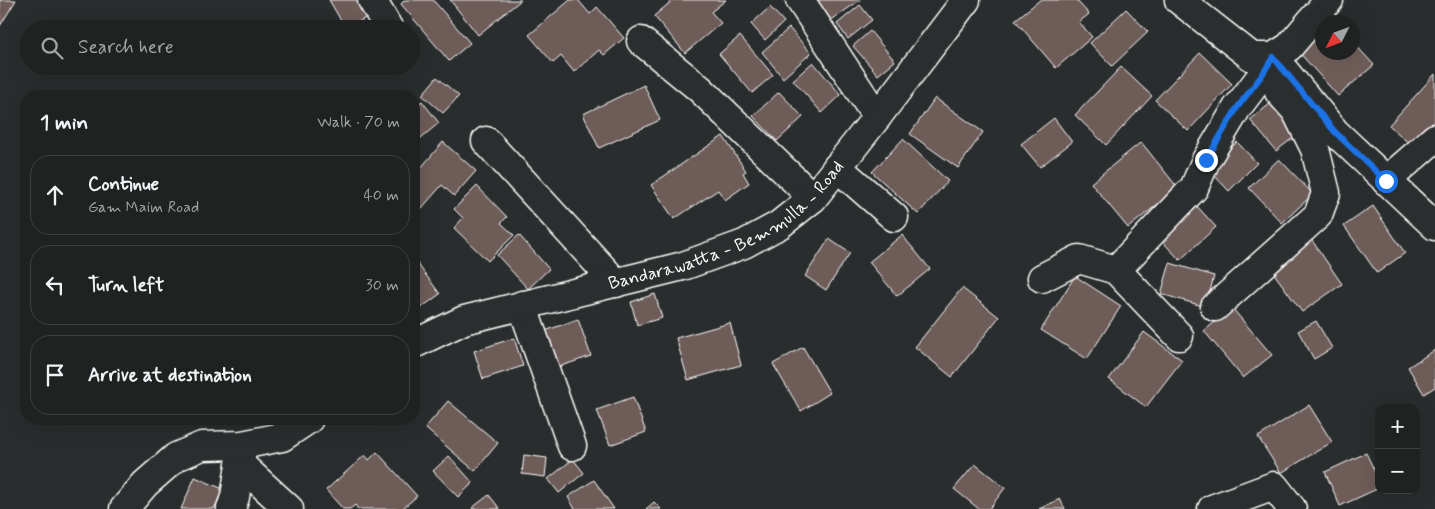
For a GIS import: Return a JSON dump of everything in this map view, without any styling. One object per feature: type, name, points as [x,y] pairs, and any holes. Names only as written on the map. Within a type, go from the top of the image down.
[{"type":"street","points":[[372,0],[383,20]]},
{"type":"street","points":[[800,0],[877,117]]},
{"type":"street","name":"Bandarawatta - Bemmulla - Road","points":[[420,341],[464,320],[683,266],[744,244],[779,225],[813,198],[966,0]]},
{"type":"street","points":[[1179,0],[1252,57],[1268,66],[1435,226]]},
{"type":"street","points":[[1116,270],[1194,188],[1206,160],[1237,108],[1268,66],[1289,47],[1329,0]]},
{"type":"street","points":[[642,41],[700,89],[813,198]]},
{"type":"street","points":[[1215,307],[1318,215],[1326,193],[1315,149],[1296,111],[1268,66]]},
{"type":"street","points":[[1386,181],[1435,138]]},
{"type":"street","points":[[486,141],[616,283]]},
{"type":"street","points":[[837,167],[894,217]]},
{"type":"street","points":[[1042,278],[1078,259],[1116,270],[1179,336]]},
{"type":"street","points":[[522,305],[572,446]]},
{"type":"street","points":[[241,455],[282,438],[300,425]]},
{"type":"street","points":[[124,509],[145,484],[176,457],[202,446],[241,455],[289,509]]},
{"type":"street","points":[[231,509],[235,496],[241,455]]},
{"type":"street","points":[[1212,509],[1274,486],[1292,509]]},
{"type":"building","points":[[0,0],[16,0],[0,26]]},
{"type":"building","points":[[329,0],[364,0],[372,14],[362,20],[341,20]]},
{"type":"building","points":[[405,0],[433,0],[470,43],[449,61],[420,27],[420,20],[414,20],[401,4]]},
{"type":"building","points":[[450,0],[521,0],[478,35]]},
{"type":"building","points":[[570,0],[578,0],[590,14],[597,7],[624,38],[604,55],[599,50],[574,72],[561,56],[553,63],[529,35]]},
{"type":"building","points":[[673,0],[726,0],[711,12],[721,23],[685,53],[654,16]]},
{"type":"building","points":[[815,0],[860,0],[830,21]]},
{"type":"building","points":[[1040,0],[1076,0],[1089,14],[1079,22],[1092,37],[1056,68],[1015,20]]},
{"type":"building","points":[[860,5],[872,20],[848,39],[837,24]]},
{"type":"building","points":[[770,7],[784,22],[765,40],[751,24]]},
{"type":"building","points":[[1126,9],[1148,32],[1112,66],[1090,43]]},
{"type":"building","points":[[789,28],[811,53],[783,78],[762,52]]},
{"type":"building","points":[[870,31],[895,61],[878,75],[853,46]]},
{"type":"building","points":[[1315,33],[1315,60],[1360,60],[1360,50],[1374,65],[1338,96],[1297,50]]},
{"type":"building","points":[[740,36],[773,75],[752,93],[719,54]]},
{"type":"building","points":[[1200,53],[1232,84],[1188,131],[1155,100]]},
{"type":"building","points":[[813,62],[841,95],[822,113],[793,80]]},
{"type":"building","points":[[1121,67],[1152,96],[1106,145],[1075,115]]},
{"type":"building","points":[[1435,74],[1435,130],[1416,150],[1389,125]]},
{"type":"building","points":[[437,77],[459,96],[443,113],[422,95]]},
{"type":"building","points":[[644,85],[660,120],[599,148],[583,114]]},
{"type":"building","points":[[779,92],[803,117],[777,141],[753,116]]},
{"type":"building","points":[[935,98],[983,132],[958,168],[910,134]]},
{"type":"building","points":[[422,101],[439,123],[420,139],[420,103]]},
{"type":"building","points":[[1271,103],[1297,135],[1276,151],[1250,120]]},
{"type":"building","points":[[1054,118],[1072,142],[1040,167],[1021,144]]},
{"type":"building","points":[[723,136],[746,171],[743,173],[749,183],[725,200],[718,190],[674,219],[651,185]]},
{"type":"building","points":[[903,139],[948,181],[918,214],[872,172]]},
{"type":"building","points":[[443,142],[476,171],[454,196],[442,185],[421,209],[420,169]]},
{"type":"building","points":[[1141,142],[1178,188],[1128,228],[1091,183]]},
{"type":"building","points":[[1237,142],[1257,163],[1229,191],[1209,170]]},
{"type":"building","points":[[1279,159],[1313,194],[1282,223],[1249,188]]},
{"type":"building","points":[[477,186],[507,217],[501,223],[514,235],[488,261],[454,228],[463,218],[454,209]]},
{"type":"building","points":[[1195,204],[1216,227],[1180,260],[1158,237]]},
{"type":"building","points":[[1373,206],[1405,253],[1377,273],[1344,226]]},
{"type":"building","points":[[519,235],[549,269],[528,289],[497,255]]},
{"type":"building","points":[[902,235],[930,269],[897,296],[869,262]]},
{"type":"building","points":[[829,239],[850,253],[826,290],[805,276]]},
{"type":"building","points":[[1311,239],[1342,284],[1302,312],[1270,268]]},
{"type":"building","points":[[1170,263],[1214,276],[1206,307],[1161,294]]},
{"type":"building","points":[[420,267],[440,294],[420,309]]},
{"type":"building","points":[[1075,276],[1121,306],[1087,359],[1041,330]]},
{"type":"building","points":[[962,288],[999,317],[952,377],[915,347]]},
{"type":"building","points":[[655,294],[662,318],[637,325],[631,302]]},
{"type":"building","points":[[1232,308],[1272,355],[1243,378],[1204,331]]},
{"type":"building","points":[[578,319],[591,356],[558,367],[545,331]]},
{"type":"building","points":[[1316,321],[1332,348],[1314,359],[1298,331]]},
{"type":"building","points":[[730,323],[741,365],[688,380],[676,338]]},
{"type":"building","points":[[1144,332],[1182,360],[1146,407],[1109,379]]},
{"type":"building","points":[[514,338],[523,366],[483,379],[474,351]]},
{"type":"building","points":[[803,347],[830,393],[801,411],[773,364]]},
{"type":"building","points":[[1435,350],[1435,387],[1424,394],[1408,367]]},
{"type":"building","points":[[633,397],[646,432],[610,445],[597,410]]},
{"type":"building","points":[[448,401],[498,443],[475,471],[425,428]]},
{"type":"building","points":[[1309,405],[1332,442],[1281,473],[1258,437]]},
{"type":"building","points":[[377,452],[417,496],[402,509],[358,509],[355,505],[350,509],[343,509],[326,490],[365,455],[369,460]]},
{"type":"building","points":[[1366,453],[1375,472],[1375,490],[1340,506],[1325,472]]},
{"type":"building","points":[[524,455],[547,458],[545,477],[522,474]]},
{"type":"building","points":[[449,456],[473,483],[458,497],[433,471]]},
{"type":"building","points":[[573,459],[584,473],[559,493],[548,479]]},
{"type":"building","points":[[975,464],[1005,488],[989,509],[979,509],[954,489]]},
{"type":"building","points":[[195,477],[223,489],[214,509],[181,509]]},
{"type":"building","points":[[594,480],[614,509],[575,509],[568,497]]},
{"type":"building","points":[[489,495],[500,509],[472,508]]},
{"type":"building","points":[[1060,499],[1065,509],[1039,509]]},
{"type":"building","points":[[654,502],[661,509],[646,509]]},
{"type":"route","points":[[1206,160],[1237,108],[1273,57],[1335,132],[1386,181]]}]
